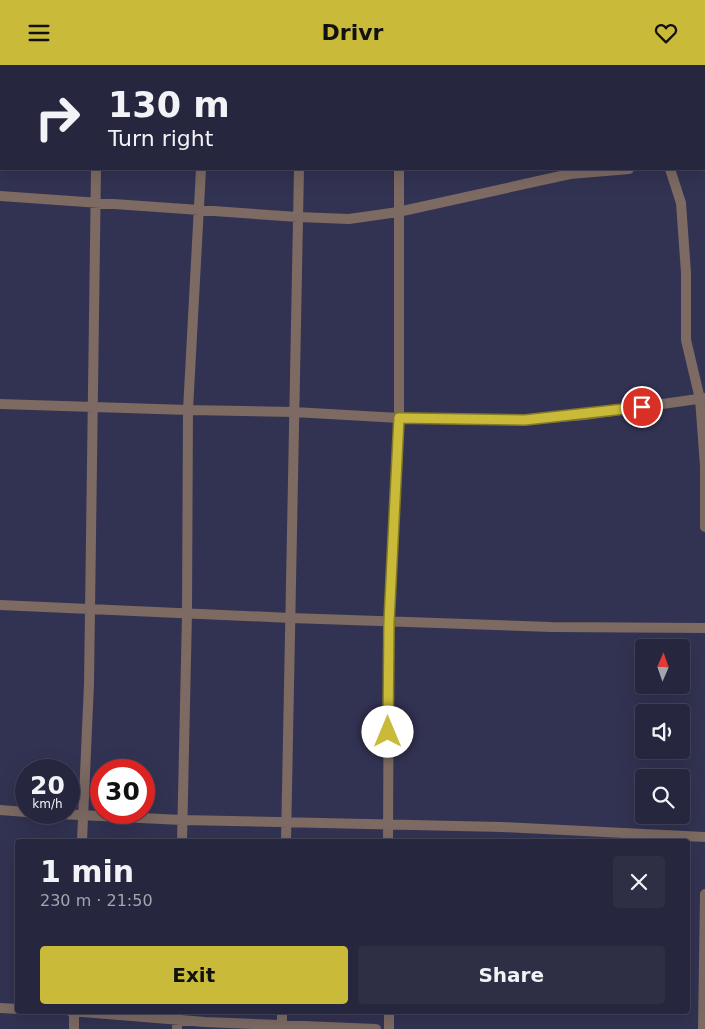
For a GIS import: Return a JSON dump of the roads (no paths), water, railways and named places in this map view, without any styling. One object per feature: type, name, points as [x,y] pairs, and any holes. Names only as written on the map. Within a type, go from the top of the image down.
[{"type":"street","points":[[82,839],[89,684],[96,170]]},
{"type":"street","points":[[182,839],[187,614],[188,410],[201,170]]},
{"type":"street","points":[[286,839],[300,170]]},
{"type":"street","points":[[388,839],[389,622],[399,418],[398,170]]},
{"type":"street","points":[[0,196],[349,219],[398,212],[570,172],[609,170]]},
{"type":"street","points":[[670,170],[681,203],[686,273],[686,340],[703,398],[705,527]]},
{"type":"street","points":[[0,404],[188,410],[294,411],[399,418],[525,420],[594,413],[703,398]]},
{"type":"street","points":[[0,605],[291,619],[570,627],[705,627]]},
{"type":"street","points":[[0,810],[15,811]]},
{"type":"street","points":[[80,815],[286,823],[542,829],[705,837]]},
{"type":"street","points":[[703,1029],[705,894]]},
{"type":"street","points":[[0,1009],[15,1009]]},
{"type":"street","points":[[74,1014],[74,1029]]},
{"type":"street","points":[[109,1014],[282,1027],[376,1029]]},
{"type":"street","points":[[282,1014],[282,1027]]},
{"type":"street","points":[[389,1014],[389,1029]]}]
